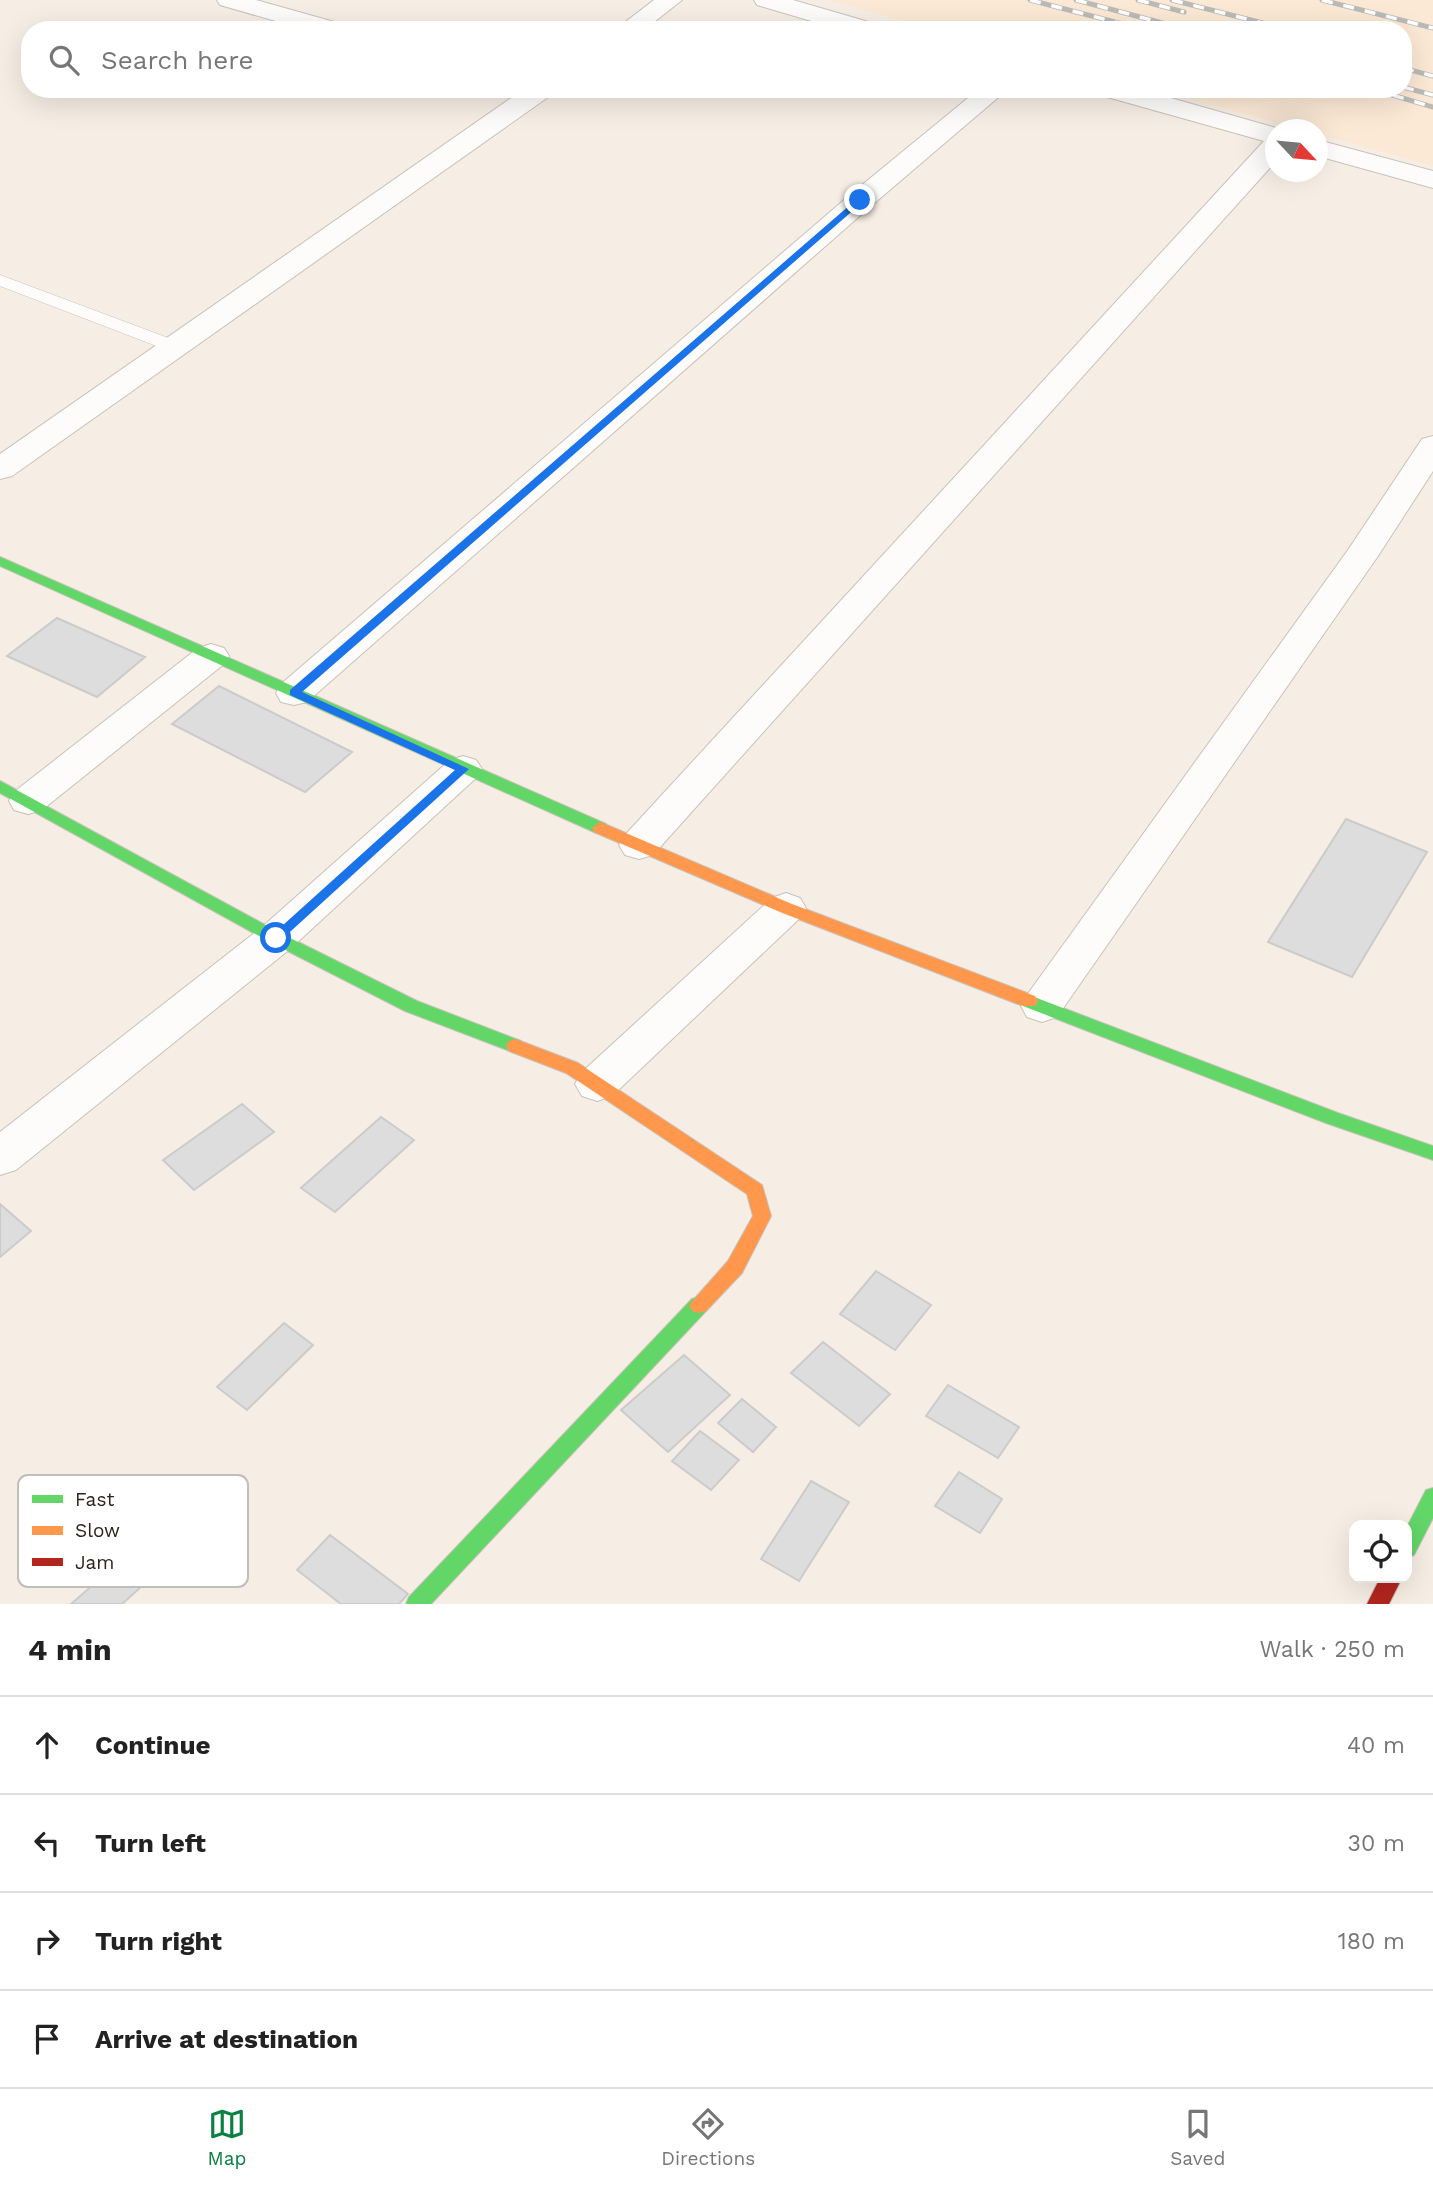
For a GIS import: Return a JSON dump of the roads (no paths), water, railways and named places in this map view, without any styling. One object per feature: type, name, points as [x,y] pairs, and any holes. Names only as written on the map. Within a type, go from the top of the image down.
[{"type":"street","points":[[229,0],[304,21]]},
{"type":"street","points":[[640,21],[670,0]]},
{"type":"street","points":[[766,0],[839,21]]},
{"type":"street","points":[[0,469],[528,98]]},
{"type":"street","points":[[294,693],[860,200],[984,98]]},
{"type":"street","points":[[1141,98],[1265,133]]},
{"type":"street","points":[[1328,151],[1433,180]]},
{"type":"street","points":[[639,845],[1265,156]]},
{"type":"street","points":[[1042,1006],[1353,568],[1433,446]]},
{"type":"street","points":[[0,561],[463,769],[786,908],[1332,1118],[1433,1153]]},
{"type":"street","points":[[211,656],[14,793],[276,938],[411,1006],[572,1068],[755,1190],[762,1216],[735,1267],[417,1604]]},
{"type":"street","points":[[0,1157],[276,938],[463,769]]},
{"type":"street","points":[[597,1084],[786,908]]},
{"type":"street","points":[[1412,1538],[1433,1497]]},
{"type":"street","points":[[1378,1604],[1388,1583]]},
{"type":"lane","points":[[0,280],[173,345]]},
{"type":"railway","points":[[1030,0],[1111,21]]},
{"type":"railway","points":[[1076,0],[1155,21]]},
{"type":"railway","points":[[1138,0],[1184,12]]},
{"type":"railway","points":[[1172,0],[1255,21]]},
{"type":"railway","points":[[1322,0],[1405,21]]},
{"type":"railway","points":[[1412,23],[1433,28]]},
{"type":"railway","points":[[1412,70],[1433,76]]},
{"type":"railway","points":[[1412,89],[1433,95]]},
{"type":"railway","points":[[1402,98],[1433,107]]}]
